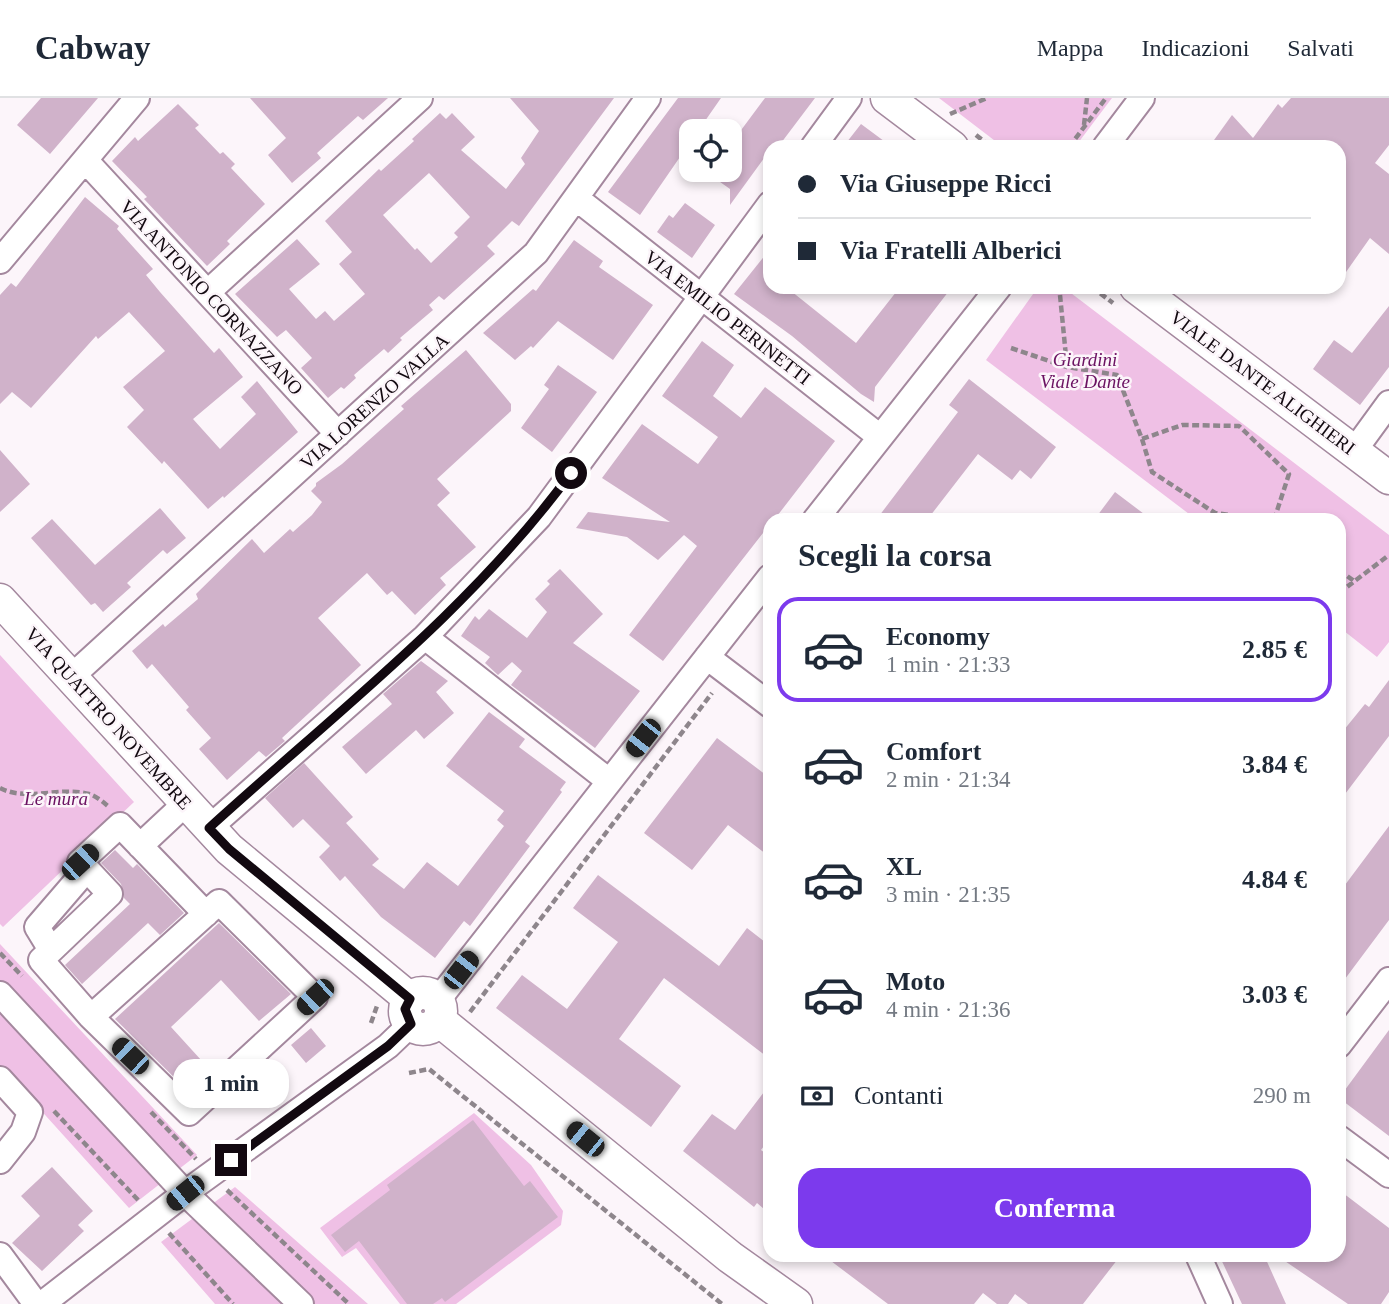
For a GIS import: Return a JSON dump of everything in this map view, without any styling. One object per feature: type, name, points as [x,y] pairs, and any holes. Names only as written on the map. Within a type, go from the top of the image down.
[{"type":"main road","points":[[887,98],[942,140]]},
{"type":"main road","name":"VIALE DANTE ALIGHIERI","points":[[1145,294],[1389,478]]},
{"type":"main road","name":"VIA QUATTRO NOVEMBRE","points":[[0,600],[239,858],[433,1011],[730,1257],[796,1304]]},
{"type":"main road","name":"VIA QUATTRO NOVEMBRE","points":[[730,1257],[775,1304]]},
{"type":"street","points":[[0,261],[137,98]]},
{"type":"street","points":[[208,292],[420,98]]},
{"type":"street","name":"VIA LORENZO VALLA","points":[[71,677],[536,253],[648,98]]},
{"type":"street","points":[[818,140],[849,98]]},
{"type":"street","points":[[1110,140],[1142,98]]},
{"type":"street","name":"VIA ANTONIO CORNAZZANO","points":[[85,160],[338,434]]},
{"type":"street","name":"VIA EMILIO PERINETTI","points":[[576,198],[880,437]]},
{"type":"street","points":[[209,828],[425,637],[538,517],[763,213]]},
{"type":"street","points":[[820,513],[993,294]]},
{"type":"street","points":[[1354,452],[1389,403]]},
{"type":"street","points":[[42,1304],[185,1193],[433,1011],[445,991],[763,586]]},
{"type":"street","points":[[425,637],[609,781]]},
{"type":"street","points":[[707,657],[763,700]]},
{"type":"street","points":[[140,846],[186,803]]},
{"type":"street","points":[[91,1017],[206,914],[219,902],[315,997],[189,1114],[91,1017],[41,960],[110,894],[80,862],[120,825],[206,914]]},
{"type":"street","points":[[51,950],[37,927],[88,869]]},
{"type":"street","points":[[1346,1036],[1389,980]]},
{"type":"street","points":[[0,994],[185,1193],[301,1304]]},
{"type":"street","points":[[0,1079],[30,1112],[23,1132],[0,1161]]},
{"type":"street","points":[[1346,1143],[1389,1175]]},
{"type":"street","points":[[0,1255],[36,1304]]},
{"type":"street","points":[[1201,1262],[1220,1304]]},
{"type":"path","points":[[950,114],[987,98]]},
{"type":"path","points":[[1083,137],[1087,98]]},
{"type":"path","points":[[1074,140],[1106,98]]},
{"type":"path","points":[[1060,295],[1068,366]]},
{"type":"path","points":[[1011,348],[1068,366],[1117,375],[1152,472],[1215,513]]},
{"type":"path","points":[[1142,439],[1182,425],[1239,426],[1289,474],[1276,513]]},
{"type":"path","points":[[1346,587],[1389,555]]},
{"type":"path","points":[[1346,575],[1354,581]]},
{"type":"path","points":[[433,1011],[713,692]]},
{"type":"path","points":[[0,788],[8,792],[91,794],[120,815],[120,825]]},
{"type":"path","points":[[409,1073],[429,1069],[722,1304]]},
{"type":"path","points":[[44,1102],[155,1217],[233,1304]]},
{"type":"green space","points":[[939,98],[1112,98],[1080,140],[994,140]]},
{"type":"green space","name":"Giardini Viale Dante","points":[[1033,294],[1072,294],[1389,535],[1389,642],[1377,657],[1346,633],[1346,513],[1188,513],[986,360]]},
{"type":"green space","name":"Le mura","points":[[0,655],[134,802],[3,927],[0,924]]},
{"type":"green space","points":[[0,944],[197,1155],[129,1208],[0,1065]]},
{"type":"green space","points":[[474,1113],[531,1165],[563,1211],[561,1225],[456,1304],[400,1304],[356,1248],[342,1257],[320,1228]]},
{"type":"green space","points":[[235,1187],[368,1304],[215,1304],[161,1242]]},
{"type":"building","points":[[41,98],[98,98],[50,154],[17,125]]},
{"type":"building","points":[[250,98],[388,98],[363,120],[358,116],[317,153],[321,158],[292,183],[268,155],[286,138]]},
{"type":"building","points":[[510,98],[614,98],[519,226],[512,221],[487,246],[495,254],[444,300],[439,296],[429,305],[433,310],[400,338],[402,340],[388,353],[384,349],[354,375],[356,378],[344,389],[341,387],[328,398],[301,368],[312,358],[286,330],[277,337],[235,294],[297,239],[320,264],[289,289],[316,319],[325,311],[334,321],[365,294],[339,264],[352,252],[325,221],[379,169],[381,171],[414,141],[412,139],[440,113],[446,119],[452,113],[475,137],[461,150],[506,189],[525,164],[521,158],[539,131]],"holes":[[[429,173],[470,217],[454,233],[458,237],[431,263],[417,248],[415,250],[383,215]]]},
{"type":"building","points":[[678,98],[721,98],[706,119],[679,119],[679,158],[640,215],[608,192]]},
{"type":"building","points":[[765,98],[815,98],[783,140],[763,140],[763,160],[730,205],[730,189],[720,182],[742,182],[742,129]]},
{"type":"building","points":[[1291,98],[1389,98],[1389,145],[1375,163],[1389,174],[1389,254],[1370,238],[1346,272],[1346,140],[1214,140],[1232,115],[1253,138],[1278,104],[1282,108]]},
{"type":"building","points":[[178,104],[199,125],[195,128],[220,154],[223,152],[235,164],[231,168],[265,204],[227,241],[230,244],[207,266],[112,161],[135,137],[138,141]]},
{"type":"building","points":[[861,124],[883,140],[848,140]]},
{"type":"building","points":[[85,197],[119,226],[117,229],[153,269],[146,275],[214,353],[219,348],[243,377],[193,419],[220,449],[256,414],[241,397],[257,381],[298,432],[208,509],[164,461],[162,464],[127,427],[144,410],[123,387],[165,351],[129,312],[98,339],[96,336],[31,408],[12,392],[0,404],[0,295],[11,283],[16,287]]},
{"type":"building","points":[[685,203],[715,225],[692,258],[657,232],[669,215],[673,218]]},
{"type":"building","points":[[574,240],[603,261],[599,267],[653,305],[613,360],[558,321],[533,348],[531,346],[515,360],[483,333],[533,289],[536,291]]},
{"type":"building","points":[[763,258],[763,294],[795,294],[856,343],[894,294],[947,294],[875,387],[874,402],[792,336],[734,294]]},
{"type":"building","points":[[1389,306],[1389,367],[1360,405],[1313,369],[1334,340],[1352,353]]},
{"type":"building","points":[[702,341],[734,365],[713,396],[741,418],[765,387],[835,441],[779,513],[763,513],[763,533],[663,661],[629,635],[697,546],[684,535],[658,560],[627,537],[576,528],[588,512],[670,522],[602,478],[642,424],[698,464],[718,437],[662,396]]},
{"type":"building","points":[[466,350],[511,404],[511,411],[437,479],[450,493],[437,505],[476,547],[440,578],[446,585],[415,615],[392,591],[387,595],[367,573],[318,618],[361,665],[282,738],[285,741],[266,757],[259,751],[227,780],[199,749],[211,738],[186,710],[189,707],[152,664],[147,669],[132,651],[198,599],[196,594],[252,539],[264,553],[290,529],[293,532],[312,515],[322,502],[311,491],[316,483],[342,464],[404,409],[401,406]]},
{"type":"building","points":[[558,365],[597,392],[552,452],[521,428],[549,389],[544,385]]},
{"type":"building","points":[[969,379],[1056,447],[1031,479],[1020,470],[1012,480],[978,454],[932,513],[881,513],[958,412],[949,405]]},
{"type":"building","points":[[0,450],[30,484],[0,512]]},
{"type":"building","points":[[1115,492],[1143,513],[1099,513]]},
{"type":"building","points":[[160,508],[186,538],[167,554],[163,550],[127,583],[131,587],[103,612],[95,603],[91,605],[31,538],[52,519],[95,565]]},
{"type":"building","points":[[560,569],[603,614],[573,643],[640,691],[595,748],[511,685],[522,671],[512,662],[498,675],[485,663],[490,657],[461,636],[475,616],[479,620],[489,609],[527,638],[547,612],[535,599],[550,584],[547,581]]},
{"type":"building","points":[[421,661],[448,681],[436,692],[454,713],[424,739],[416,730],[366,774],[342,747],[392,704],[383,694]]},
{"type":"building","points":[[1389,680],[1389,736],[1346,793],[1346,727],[1365,704],[1369,707]]},
{"type":"building","points":[[489,712],[525,739],[519,747],[566,782],[560,790],[562,792],[525,842],[530,846],[470,926],[464,921],[435,958],[381,917],[345,876],[340,881],[319,857],[330,846],[303,819],[293,828],[265,798],[304,763],[353,817],[346,823],[379,859],[372,865],[404,889],[427,862],[458,886],[504,826],[497,820],[504,811],[446,766]]},
{"type":"building","points":[[717,738],[763,773],[763,852],[728,825],[692,870],[644,833]]},
{"type":"building","points":[[1389,826],[1389,920],[1346,978],[1346,884]]},
{"type":"building","points":[[115,850],[133,868],[137,864],[184,913],[160,935],[148,923],[82,984],[65,965],[130,904],[124,898],[121,884],[101,863]]},
{"type":"building","points":[[598,875],[719,966],[747,928],[763,941],[763,1054],[664,978],[619,1039],[681,1086],[651,1127],[496,1008],[522,975],[567,1009],[618,942],[573,908]]},
{"type":"building","points":[[219,923],[291,994],[259,1021],[221,980],[171,1027],[212,1072],[189,1092],[115,1019]]},
{"type":"building","points":[[311,1028],[326,1046],[306,1063],[291,1045]]},
{"type":"building","points":[[1389,1030],[1389,1136],[1346,1103],[1346,1088]]},
{"type":"building","points":[[763,1093],[763,1208],[757,1203],[754,1207],[683,1151],[712,1114],[735,1130]]},
{"type":"building","points":[[473,1120],[524,1186],[530,1181],[558,1217],[445,1302],[442,1298],[433,1304],[407,1304],[359,1241],[345,1252],[331,1235],[390,1190],[387,1185]]},
{"type":"building","points":[[52,1167],[93,1211],[78,1225],[84,1231],[42,1271],[12,1243],[40,1216],[21,1196]]},
{"type":"building","points":[[1346,1195],[1389,1228],[1389,1292],[1381,1304],[1348,1304],[1286,1262],[1346,1262]]},
{"type":"building","points":[[832,1262],[1116,1262],[1083,1304],[1028,1304],[1015,1294],[1008,1304],[997,1304],[983,1293],[974,1304],[888,1304]]},
{"type":"building","points":[[1222,1262],[1267,1262],[1286,1304],[1242,1304]]},
{"type":"route","points":[[231,1160],[388,1046],[411,1024],[405,1009],[410,999],[229,849],[209,828],[425,637],[538,517],[571,473]]}]
